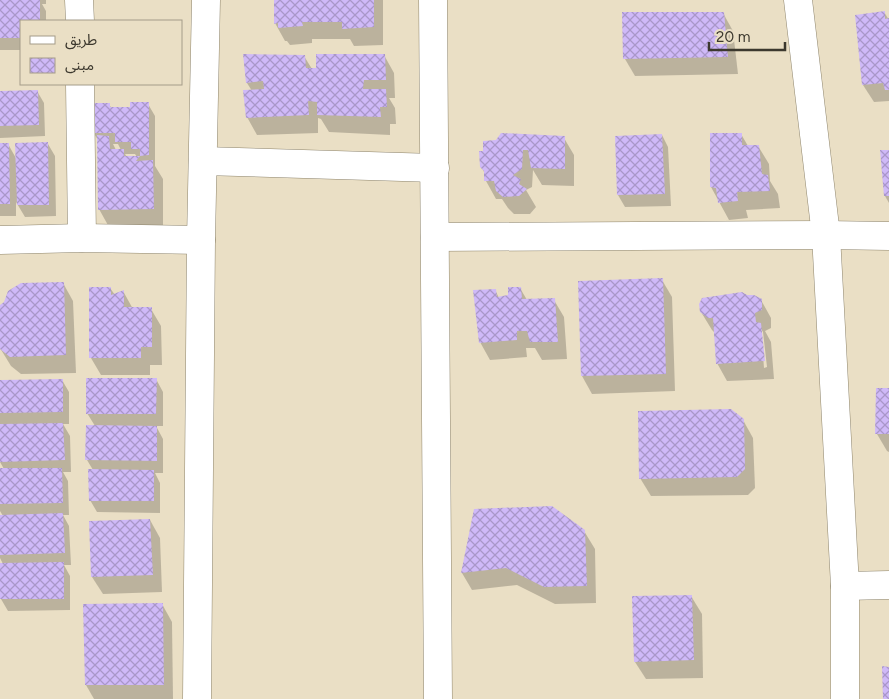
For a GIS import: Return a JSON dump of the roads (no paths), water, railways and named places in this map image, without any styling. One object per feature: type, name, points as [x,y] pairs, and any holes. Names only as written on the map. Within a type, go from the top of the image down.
[{"type":"street","points":[[79,0],[80,20]]},
{"type":"street","points":[[197,699],[201,240],[206,0]]},
{"type":"street","points":[[433,0],[438,699]]},
{"type":"street","points":[[798,0],[826,235],[845,586],[845,699]]},
{"type":"street","points":[[80,85],[82,238]]},
{"type":"street","points":[[203,161],[435,168]]},
{"type":"street","points":[[435,238],[889,236]]},
{"type":"street","points":[[0,240],[82,238],[201,240]]},
{"type":"street","points":[[845,586],[889,585]]}]
